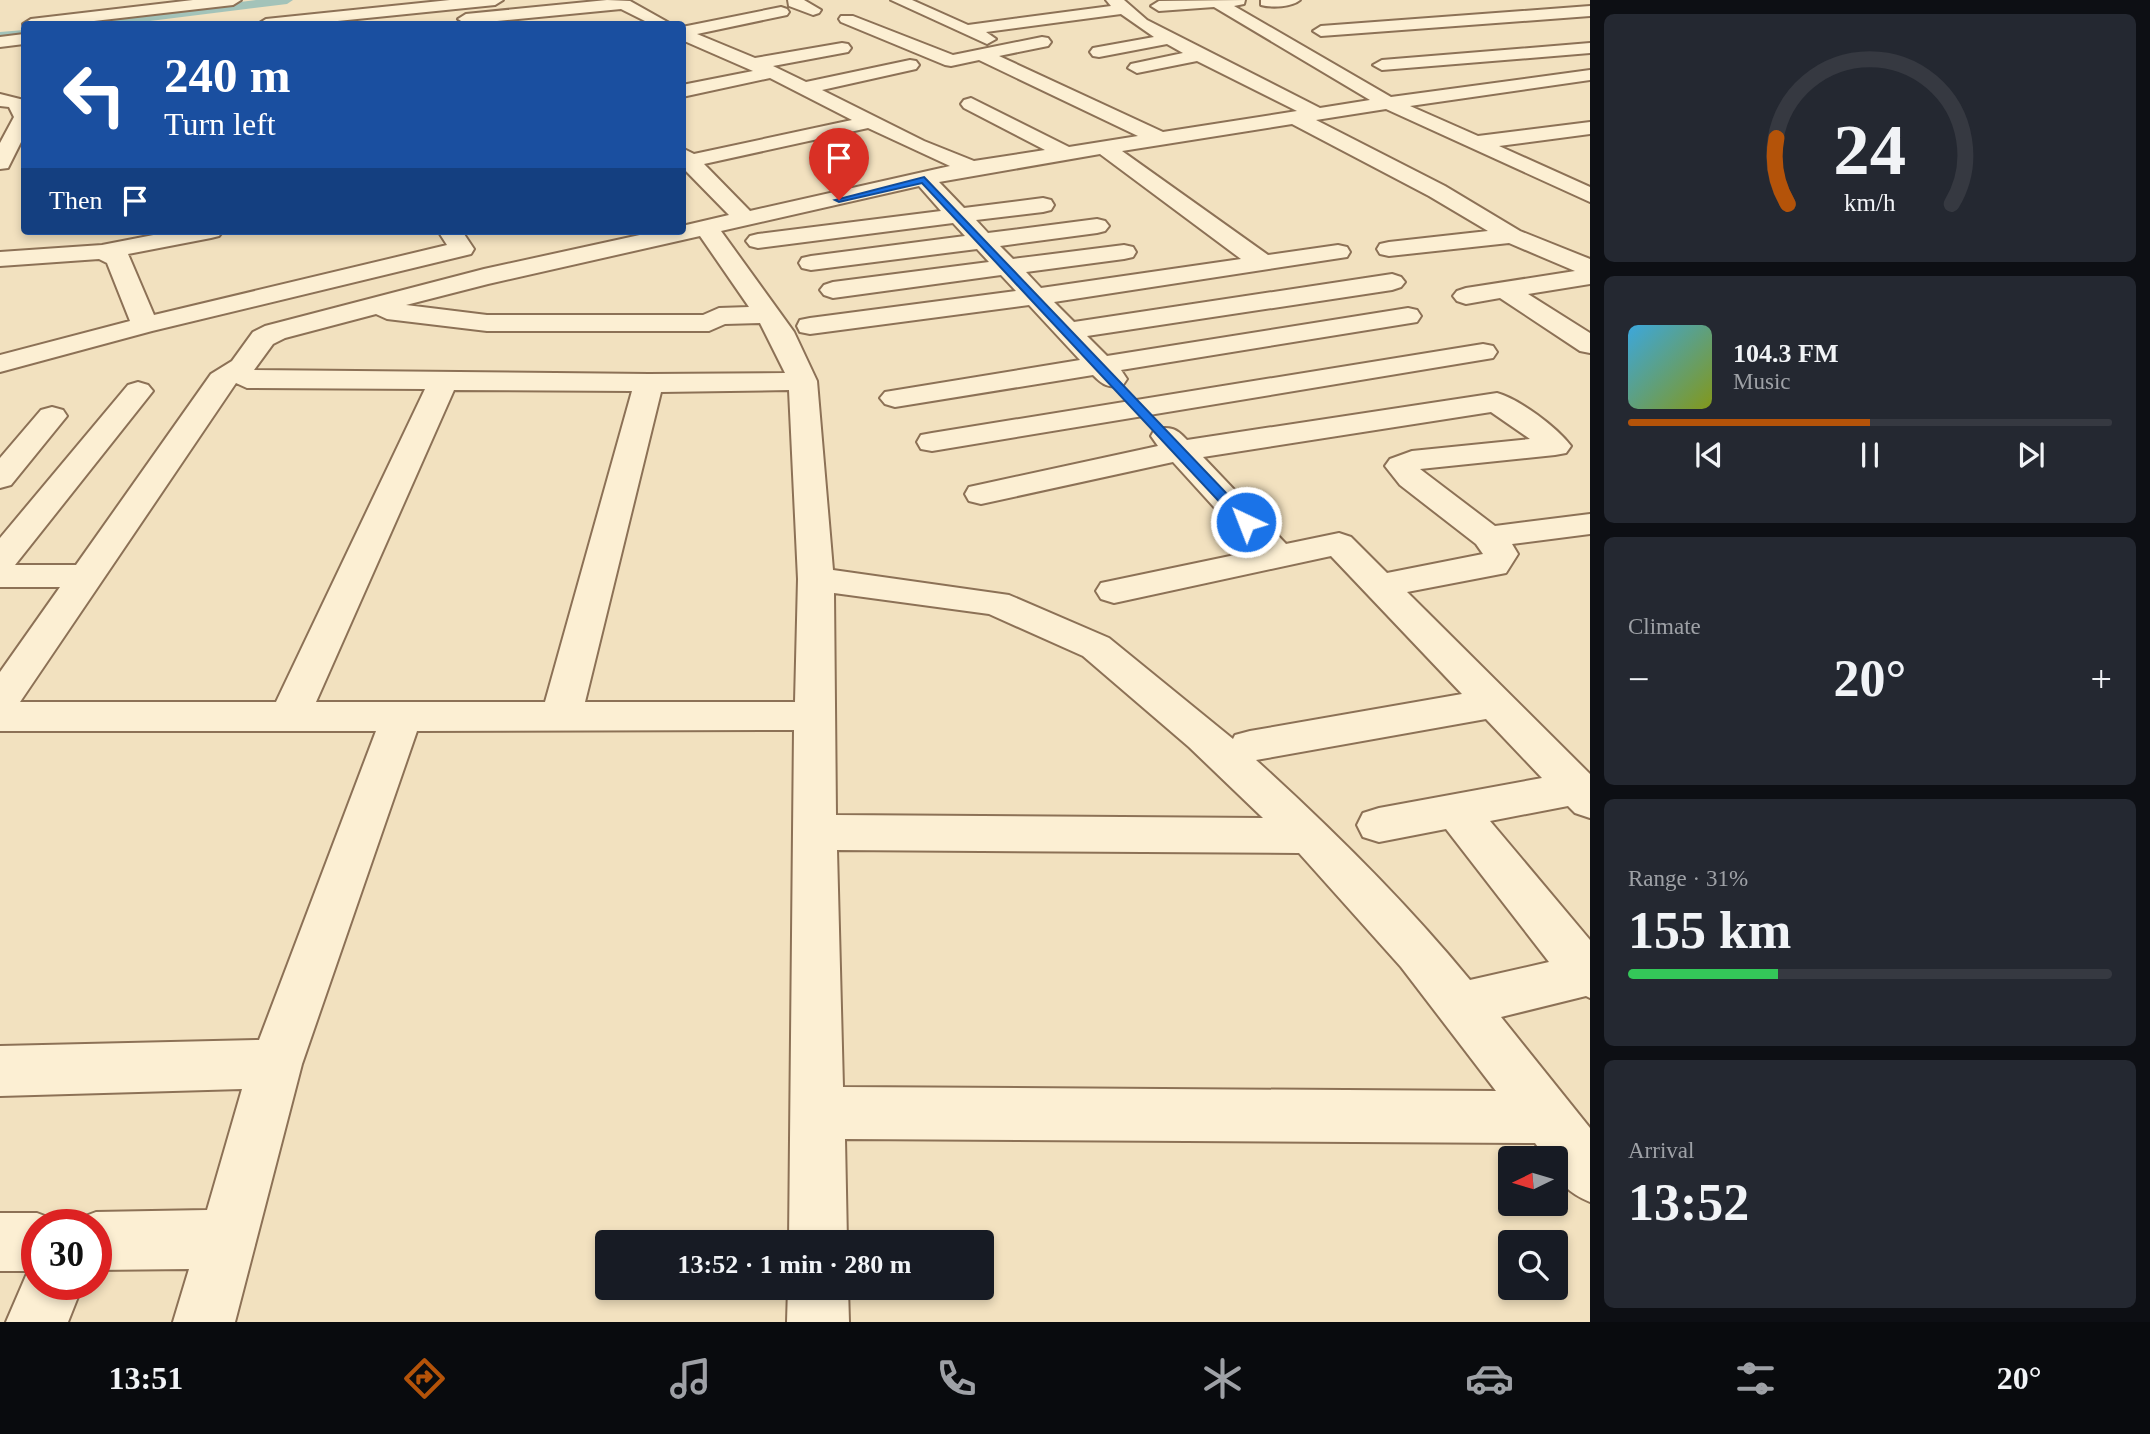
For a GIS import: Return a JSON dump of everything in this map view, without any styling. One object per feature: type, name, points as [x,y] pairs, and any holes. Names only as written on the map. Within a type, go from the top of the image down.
[{"type":"street","points":[[66,21],[98,0]]},
{"type":"street","points":[[66,21],[233,0]]},
{"type":"street","points":[[183,21],[258,15],[400,10],[495,0]]},
{"type":"street","points":[[796,0],[793,1],[813,10]]},
{"type":"street","points":[[938,19],[1071,0]]},
{"type":"street","points":[[1266,2],[1292,0]]},
{"type":"street","points":[[1512,7],[1570,2],[1566,0]]},
{"type":"street","points":[[441,21],[623,1],[658,21]]},
{"type":"street","points":[[905,3],[950,1]]},
{"type":"street","points":[[1214,1],[1388,103],[1480,142],[1590,195]]},
{"type":"street","points":[[1159,6],[1242,1]]},
{"type":"street","points":[[905,3],[1011,49]]},
{"type":"street","points":[[258,15],[299,4]]},
{"type":"street","points":[[965,30],[1119,5],[1141,23],[1512,236],[1590,268]]},
{"type":"street","points":[[1338,13],[1420,8],[1461,11],[1590,11]]},
{"type":"street","points":[[400,10],[419,21]]},
{"type":"street","points":[[1321,31],[1461,11],[1517,54],[1571,75]]},
{"type":"street","points":[[686,37],[781,12]]},
{"type":"street","points":[[847,19],[951,61],[1042,42]]},
{"type":"street","points":[[1116,28],[1141,23]]},
{"type":"street","points":[[0,28],[21,25]]},
{"type":"street","points":[[1239,32],[1266,31]]},
{"type":"street","points":[[686,37],[726,52],[753,55],[842,48]]},
{"type":"street","points":[[0,42],[21,39]]},
{"type":"street","points":[[1099,52],[1169,39]]},
{"type":"street","points":[[1382,65],[1590,48]]},
{"type":"street","points":[[753,55],[772,72],[917,145],[972,168]]},
{"type":"street","points":[[982,55],[1158,138]]},
{"type":"street","points":[[1137,68],[1199,55]]},
{"type":"street","points":[[805,88],[910,65]]},
{"type":"street","points":[[986,81],[1052,65]]},
{"type":"street","points":[[686,91],[772,72]]},
{"type":"street","points":[[1417,82],[1571,75]]},
{"type":"street","points":[[686,234],[934,182],[972,168],[1571,75]]},
{"type":"street","points":[[1026,100],[1086,87]]},
{"type":"street","points":[[1502,87],[1539,103]]},
{"type":"street","points":[[0,100],[16,102],[21,111]]},
{"type":"street","points":[[971,104],[1064,152]]},
{"type":"street","points":[[1070,120],[1131,107]]},
{"type":"street","points":[[1565,114],[1590,126]]},
{"type":"street","points":[[686,157],[873,121]]},
{"type":"street","points":[[0,163],[21,123]]},
{"type":"street","points":[[1480,142],[1590,126]]},
{"type":"street","points":[[917,145],[934,182],[957,215],[1279,557]]},
{"type":"street","points":[[1102,146],[1264,264]]},
{"type":"street","points":[[686,157],[746,220]]},
{"type":"street","points":[[934,182],[1034,180]]},
{"type":"street","points":[[758,241],[1044,205]]},
{"type":"street","points":[[811,263],[1097,226]]},
{"type":"street","points":[[707,229],[780,332],[803,381],[816,579],[814,832],[818,1230]]},
{"type":"street","points":[[0,259],[102,252],[190,235]]},
{"type":"street","points":[[0,364],[145,325],[462,249],[453,235]]},
{"type":"street","points":[[29,661],[244,373],[263,338],[275,332],[484,277],[679,235]]},
{"type":"street","points":[[1389,249],[1512,236]]},
{"type":"street","points":[[833,290],[1125,251]]},
{"type":"street","points":[[102,252],[118,258],[145,325]]},
{"type":"street","points":[[810,326],[1033,298],[1338,252]]},
{"type":"street","points":[[1466,296],[1590,276]]},
{"type":"street","points":[[1066,331],[1392,282]]},
{"type":"street","points":[[1504,290],[1583,335]]},
{"type":"street","points":[[364,309],[487,323],[709,323],[719,316],[768,315]]},
{"type":"street","points":[[895,398],[1408,316]]},
{"type":"street","points":[[1533,337],[1583,335]]},
{"type":"street","points":[[932,442],[1483,352]]},
{"type":"street","points":[[803,381],[443,381],[244,373],[222,380],[29,661],[5,720],[290,716],[816,716]]},
{"type":"street","points":[[290,716],[443,381]]},
{"type":"street","points":[[562,715],[649,383]]},
{"type":"street","points":[[0,560],[138,391]]},
{"type":"street","points":[[981,494],[1179,451],[1497,402],[1547,437],[1555,446],[1412,460],[1401,466],[1411,478],[1488,537],[1501,554],[1494,565],[1382,585]]},
{"type":"street","points":[[0,478],[52,416]]},
{"type":"street","points":[[1488,537],[1590,524]]},
{"type":"street","points":[[1114,591],[1339,544],[1584,794]]},
{"type":"street","points":[[0,576],[88,576]]},
{"type":"street","points":[[816,579],[996,603],[1096,648],[1204,736],[1310,836],[1418,952],[1549,1117],[1590,1174]]},
{"type":"street","points":[[1250,746],[1495,703]]},
{"type":"street","points":[[204,1322],[276,1064],[402,716]]},
{"type":"street","points":[[1379,825],[1455,811],[1584,794]]},
{"type":"street","points":[[1455,811],[1589,975],[1461,1005]]},
{"type":"street","points":[[814,832],[1310,836]]},
{"type":"street","points":[[0,1071],[276,1064]]},
{"type":"street","points":[[817,1112],[1549,1117]]},
{"type":"street","points":[[112,1241],[228,1239]]},
{"type":"street","points":[[0,1242],[21,1242]]},
{"type":"street","points":[[37,1322],[46,1300]]},
{"type":"street","points":[[818,1300],[818,1322]]},
{"type":"waterway","points":[[122,21],[287,0]]},
{"type":"waterway","points":[[0,36],[21,34]]},
{"type":"route","points":[[839,200],[924,179],[1246,522]]}]
